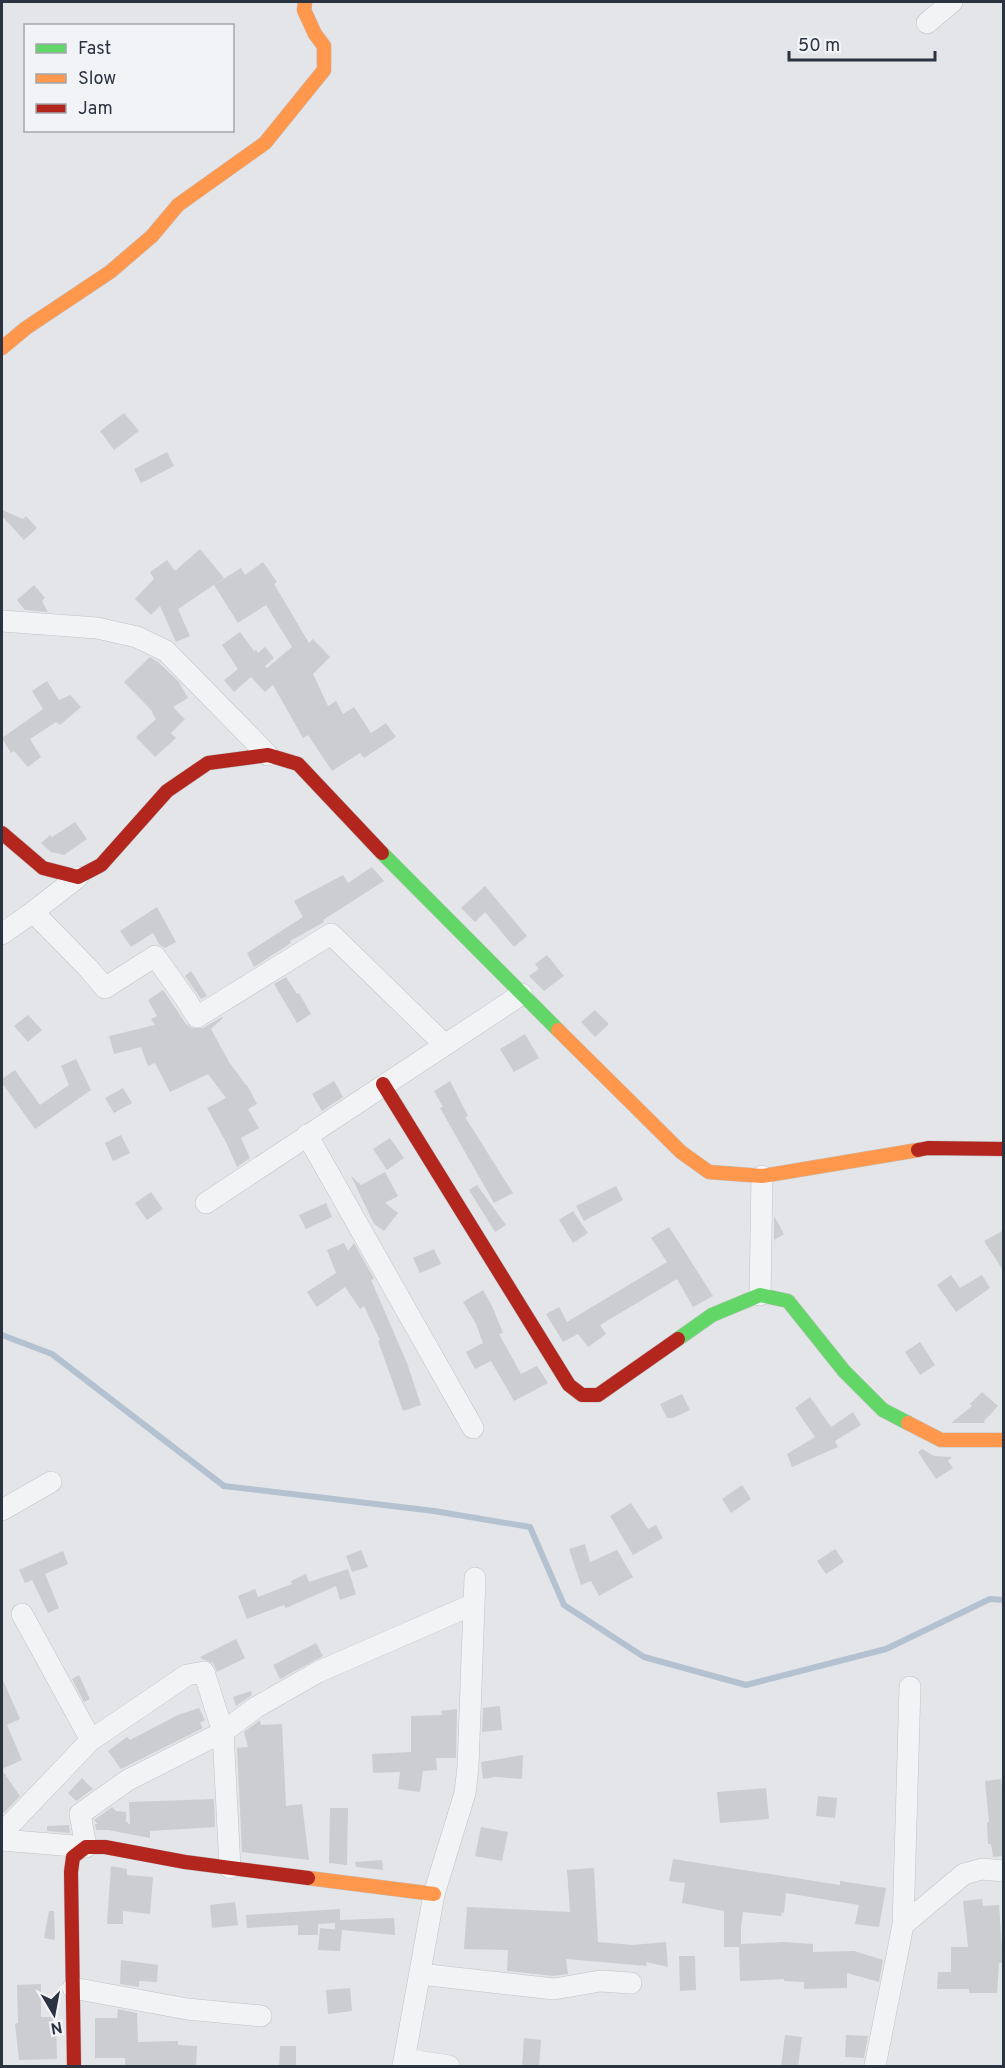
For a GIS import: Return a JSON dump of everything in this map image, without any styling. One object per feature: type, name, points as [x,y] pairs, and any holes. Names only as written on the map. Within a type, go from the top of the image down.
[{"type":"street","points":[[2,348],[26,328],[110,272],[152,236],[178,205],[265,143],[324,70],[324,46],[315,34],[304,10],[305,2]]},
{"type":"street","points":[[927,23],[952,2]]},
{"type":"street","points":[[2,621],[97,628],[137,637],[166,651],[268,755]]},
{"type":"street","points":[[2,934],[78,877],[101,865],[167,791],[208,763],[268,755],[298,764],[522,994],[681,1152],[709,1172],[762,1176],[928,1148],[1004,1149]]},
{"type":"street","points":[[2,833],[43,868],[78,877]]},
{"type":"street","points":[[33,912],[105,988],[155,957],[197,1017],[331,934],[445,1045]]},
{"type":"street","points":[[206,1203],[382,1084],[522,994]]},
{"type":"street","points":[[382,1084],[569,1385],[582,1395],[598,1395],[712,1315],[760,1295],[788,1300],[844,1371],[883,1410],[941,1440],[1004,1440]]},
{"type":"street","points":[[307,1135],[473,1428]]},
{"type":"street","points":[[760,1295],[762,1176]]},
{"type":"street","points":[[2,1510],[51,1482]]},
{"type":"street","points":[[449,2067],[404,2063],[434,1894],[465,1793],[475,1578]]},
{"type":"street","points":[[86,1847],[80,1814],[128,1780],[223,1732],[255,1708],[318,1672],[474,1604]]},
{"type":"street","points":[[22,1614],[91,1740]]},
{"type":"street","points":[[2,1833],[91,1740],[187,1675],[204,1672],[223,1732],[230,1868]]},
{"type":"street","points":[[875,2067],[903,1925],[910,1687]]},
{"type":"street","points":[[2,1840],[105,1847],[185,1862],[434,1894]]},
{"type":"street","points":[[74,2067],[71,1872],[74,1857],[86,1847]]},
{"type":"street","points":[[903,1925],[964,1874],[982,1869],[1004,1870]]},
{"type":"street","points":[[420,1974],[554,1989],[600,1981],[631,1983]]},
{"type":"street","points":[[73,1988],[187,2009],[261,2016]]},
{"type":"building","points":[[124,413],[139,431],[114,450],[100,431]]},
{"type":"building","points":[[167,452],[174,466],[141,483],[134,469]]},
{"type":"building","points":[[2,510],[23,519],[26,516],[37,528],[24,540],[2,516]]},
{"type":"building","points":[[200,549],[224,578],[178,609],[190,636],[176,642],[160,606],[151,615],[135,599],[154,579],[150,572],[167,560],[175,571]]},
{"type":"building","points":[[263,562],[277,582],[274,584],[309,643],[313,639],[330,657],[313,674],[328,706],[336,701],[343,714],[354,707],[371,733],[386,723],[396,737],[364,758],[360,753],[332,771],[308,735],[303,738],[273,685],[265,692],[251,677],[234,692],[224,680],[238,669],[222,645],[240,632],[254,651],[258,653],[265,647],[274,658],[265,666],[267,668],[292,647],[266,605],[238,623],[214,585],[241,568],[245,575]]},
{"type":"building","points":[[34,585],[45,598],[42,601],[48,612],[25,610],[17,600]]},
{"type":"building","points":[[150,657],[178,681],[188,698],[173,707],[185,719],[171,733],[176,738],[155,757],[136,737],[156,719],[153,712],[124,682]]},
{"type":"building","points":[[47,681],[59,700],[70,695],[81,707],[60,725],[56,722],[30,739],[41,757],[28,767],[14,751],[11,753],[2,738],[43,709],[32,691]]},
{"type":"building","points":[[75,822],[87,839],[64,855],[51,852],[41,843],[50,835],[52,837]]},
{"type":"building","points":[[372,867],[384,881],[323,920],[324,922],[290,941],[291,943],[254,967],[247,953],[303,917],[294,901],[343,875],[348,883]]},
{"type":"building","points":[[485,886],[527,936],[514,947],[485,912],[475,922],[461,908]]},
{"type":"building","points":[[157,907],[176,942],[165,948],[159,944],[153,933],[131,947],[120,931]]},
{"type":"building","points":[[547,955],[564,976],[544,991],[529,976],[539,969],[535,964]]},
{"type":"building","points":[[191,971],[207,996],[201,999],[185,976]]},
{"type":"building","points":[[286,977],[297,994],[299,993],[311,1014],[297,1023],[274,984]]},
{"type":"building","points":[[163,990],[186,1024],[192,1028],[203,1028],[223,1018],[211,1029],[229,1062],[247,1085],[257,1104],[248,1109],[259,1128],[241,1138],[250,1158],[237,1167],[207,1108],[226,1098],[208,1074],[170,1092],[155,1063],[148,1066],[141,1047],[114,1054],[109,1036],[155,1025],[151,1019],[157,1016],[148,1000]]},
{"type":"building","points":[[595,1010],[609,1024],[595,1037],[581,1022]]},
{"type":"building","points":[[28,1015],[42,1030],[28,1042],[14,1026]]},
{"type":"building","points":[[525,1034],[539,1058],[514,1072],[500,1049]]},
{"type":"building","points":[[76,1059],[91,1090],[35,1129],[2,1083],[2,1079],[15,1070],[40,1105],[69,1085],[61,1066]]},
{"type":"building","points":[[334,1081],[343,1097],[322,1111],[312,1094]]},
{"type":"building","points":[[450,1081],[468,1116],[465,1117],[513,1193],[494,1203],[440,1108],[443,1107],[434,1091]]},
{"type":"building","points":[[123,1088],[132,1103],[114,1113],[105,1098]]},
{"type":"building","points":[[121,1135],[130,1153],[113,1161],[105,1143]]},
{"type":"building","points":[[390,1138],[404,1158],[387,1170],[373,1149]]},
{"type":"building","points":[[385,1172],[398,1196],[385,1203],[398,1213],[384,1231],[374,1224],[351,1176],[361,1185]]},
{"type":"building","points":[[477,1185],[506,1225],[495,1232],[469,1190]]},
{"type":"building","points":[[616,1186],[623,1200],[584,1221],[576,1206]]},
{"type":"building","points":[[151,1192],[163,1209],[147,1220],[135,1203]]},
{"type":"building","points":[[326,1203],[332,1217],[306,1229],[299,1215]]},
{"type":"building","points":[[573,1211],[588,1233],[573,1243],[559,1220]]},
{"type":"building","points":[[774,1216],[784,1234],[774,1240]]},
{"type":"building","points":[[669,1227],[713,1296],[693,1307],[677,1279],[600,1325],[606,1334],[588,1347],[578,1334],[563,1342],[546,1314],[559,1307],[567,1322],[667,1262],[651,1238]]},
{"type":"building","points":[[1004,1230],[1004,1272],[984,1241]]},
{"type":"building","points":[[344,1243],[348,1251],[354,1243],[374,1279],[371,1280],[407,1363],[421,1405],[403,1411],[378,1341],[380,1340],[364,1306],[360,1309],[345,1287],[317,1307],[307,1292],[336,1273],[327,1250]]},
{"type":"building","points":[[434,1249],[441,1264],[420,1273],[413,1258]]},
{"type":"building","points":[[951,1275],[960,1288],[982,1275],[990,1288],[956,1312],[937,1285]]},
{"type":"building","points":[[483,1290],[503,1333],[499,1334],[521,1374],[537,1366],[548,1383],[514,1401],[491,1361],[475,1369],[466,1352],[483,1343],[476,1324],[463,1302]]},
{"type":"building","points":[[920,1342],[935,1365],[920,1375],[905,1352]]},
{"type":"building","points":[[982,1392],[998,1406],[984,1421],[985,1423],[951,1423],[972,1406],[970,1404]]},
{"type":"building","points":[[682,1394],[690,1410],[673,1418],[667,1418],[660,1404]]},
{"type":"building","points":[[810,1397],[831,1427],[853,1412],[861,1425],[835,1441],[838,1447],[792,1467],[787,1454],[815,1437],[795,1408]]},
{"type":"building","points":[[922,1449],[934,1456],[952,1457],[948,1461],[953,1468],[936,1479],[918,1452]]},
{"type":"building","points":[[742,1485],[751,1499],[731,1513],[722,1499]]},
{"type":"building","points":[[631,1503],[648,1529],[656,1525],[663,1538],[633,1555],[610,1516]]},
{"type":"building","points":[[585,1544],[590,1562],[617,1550],[633,1577],[599,1596],[591,1581],[581,1585],[569,1549]]},
{"type":"building","points":[[835,1549],[844,1562],[826,1574],[817,1561]]},
{"type":"building","points":[[361,1550],[368,1567],[352,1572],[346,1556]]},
{"type":"building","points":[[63,1551],[68,1564],[45,1574],[59,1608],[48,1613],[32,1580],[25,1583],[19,1570]]},
{"type":"building","points":[[348,1569],[356,1594],[340,1600],[336,1586],[286,1608],[284,1605],[247,1619],[238,1596],[255,1589],[258,1597],[292,1584],[291,1581],[306,1574],[309,1582]]},
{"type":"building","points":[[236,1639],[245,1658],[217,1672],[213,1663],[200,1657]]},
{"type":"building","points":[[316,1643],[323,1656],[280,1679],[273,1665]]},
{"type":"building","points":[[79,1675],[90,1699],[84,1702],[72,1679]]},
{"type":"building","points":[[2,1678],[20,1719],[7,1725],[22,1760],[2,1769]]},
{"type":"building","points":[[251,1691],[252,1695],[236,1706],[233,1697]]},
{"type":"building","points":[[500,1706],[502,1730],[482,1732],[483,1708]]},
{"type":"building","points":[[199,1708],[205,1720],[200,1723],[203,1728],[121,1769],[108,1751],[127,1737],[130,1740],[178,1715]]},
{"type":"building","points":[[457,1709],[456,1758],[436,1758],[437,1770],[423,1771],[420,1792],[398,1789],[400,1772],[373,1773],[372,1754],[411,1752],[411,1716],[442,1715],[441,1711]]},
{"type":"building","points":[[260,1720],[261,1725],[282,1724],[286,1806],[302,1804],[309,1860],[242,1852],[237,1748],[248,1747],[244,1732]]},
{"type":"building","points":[[523,1755],[522,1779],[496,1777],[483,1779],[481,1762]]},
{"type":"building","points":[[2,1770],[20,1796],[4,1813],[2,1810]]},
{"type":"building","points":[[82,1778],[93,1789],[76,1801],[68,1793]]},
{"type":"building","points":[[1001,1779],[1004,1804],[1004,1856],[993,1857],[991,1844],[988,1844],[987,1823],[989,1822],[985,1781]]},
{"type":"building","points":[[766,1788],[769,1819],[720,1823],[717,1792]]},
{"type":"building","points":[[818,1796],[837,1798],[835,1818],[816,1816]]},
{"type":"building","points":[[214,1799],[215,1827],[150,1831],[150,1838],[96,1830],[95,1824],[98,1824],[94,1820],[112,1807],[116,1811],[126,1812],[126,1821],[130,1825],[129,1802]]},
{"type":"building","points":[[330,1808],[348,1808],[347,1865],[329,1863]]},
{"type":"building","points":[[69,1825],[70,1833],[47,1831],[47,1826]]},
{"type":"building","points":[[481,1827],[508,1832],[502,1861],[475,1856]]},
{"type":"building","points":[[673,1859],[840,1885],[840,1881],[886,1888],[879,1927],[855,1924],[859,1905],[786,1893],[784,1913],[782,1912],[781,1916],[743,1912],[741,1927],[741,1944],[784,1942],[813,1944],[813,1952],[854,1951],[883,1960],[879,1982],[847,1973],[847,1988],[804,1989],[804,1982],[784,1981],[784,1979],[740,1981],[739,1947],[724,1947],[724,1911],[682,1903],[685,1883],[669,1881]]},
{"type":"building","points":[[382,1860],[383,1870],[356,1867],[355,1862]]},
{"type":"building","points":[[111,1866],[127,1869],[127,1875],[153,1877],[150,1914],[123,1911],[123,1924],[107,1924]]},
{"type":"building","points":[[594,1868],[598,1942],[633,1945],[666,1942],[668,1967],[646,1962],[647,1966],[566,1959],[568,1974],[554,1976],[507,1971],[508,1950],[464,1949],[467,1907],[570,1912],[567,1870]]},
{"type":"building","points":[[982,1899],[983,1906],[999,1905],[1003,1963],[999,1963],[997,1993],[969,1993],[969,1989],[937,1989],[938,1972],[951,1972],[951,1947],[968,1947],[963,1901]]},
{"type":"building","points":[[235,1902],[238,1925],[212,1928],[210,1905]]},
{"type":"building","points":[[340,1909],[340,1920],[394,1918],[395,1935],[342,1930],[340,1951],[318,1950],[320,1928],[341,1930],[335,1929],[335,1923],[318,1924],[318,1935],[298,1935],[298,1925],[247,1928],[246,1915]]},
{"type":"building","points":[[49,1911],[54,1911],[55,1940],[44,1938]]},
{"type":"building","points":[[679,1956],[695,1956],[696,1990],[680,1991]]},
{"type":"building","points":[[121,1960],[158,1965],[157,1982],[139,1981],[139,1987],[120,1984]]},
{"type":"building","points":[[41,1984],[41,2017],[56,2017],[57,2059],[19,2060],[15,2024],[18,2023],[17,1985]]},
{"type":"building","points":[[350,1988],[352,2011],[328,2014],[326,1990]]},
{"type":"building","points":[[118,2009],[137,2013],[138,2042],[178,2041],[178,2045],[197,2046],[196,2067],[125,2067],[125,2058],[95,2058],[95,2018],[117,2018]]},
{"type":"building","points":[[785,2035],[802,2037],[798,2067],[781,2067]]},
{"type":"building","points":[[846,2035],[868,2036],[864,2058],[845,2057]]},
{"type":"building","points":[[524,2038],[541,2040],[539,2067],[522,2067]]},
{"type":"building","points":[[280,2046],[296,2046],[296,2067],[279,2067]]},
{"type":"waterway","points":[[2,1335],[52,1354],[224,1486],[434,1511],[530,1527],[564,1605],[644,1657],[746,1685],[886,1649],[990,1599],[1004,1600]]},
{"type":"traffic: fast","points":[[382,853],[558,1030]]},
{"type":"traffic: fast","points":[[678,1339],[712,1315],[760,1295],[788,1301],[844,1371],[883,1410],[908,1423]]},
{"type":"traffic: slow","points":[[2,348],[26,328],[110,272],[152,236],[178,205],[265,143],[324,70],[324,46],[315,34],[304,10],[305,2]]},
{"type":"traffic: slow","points":[[558,1030],[681,1152],[709,1172],[762,1176],[918,1150]]},
{"type":"traffic: slow","points":[[908,1423],[941,1440],[1004,1440]]},
{"type":"traffic: slow","points":[[308,1878],[434,1894]]},
{"type":"traffic: jam","points":[[2,833],[43,868],[78,877],[101,865],[167,791],[208,763],[268,755],[298,764],[382,853]]},
{"type":"traffic: jam","points":[[383,1084],[569,1385],[582,1395],[598,1395],[678,1339]]},
{"type":"traffic: jam","points":[[918,1150],[928,1148],[1004,1149]]},
{"type":"traffic: jam","points":[[74,2066],[71,1872],[73,1857],[86,1847],[105,1847],[185,1862],[308,1878]]}]
